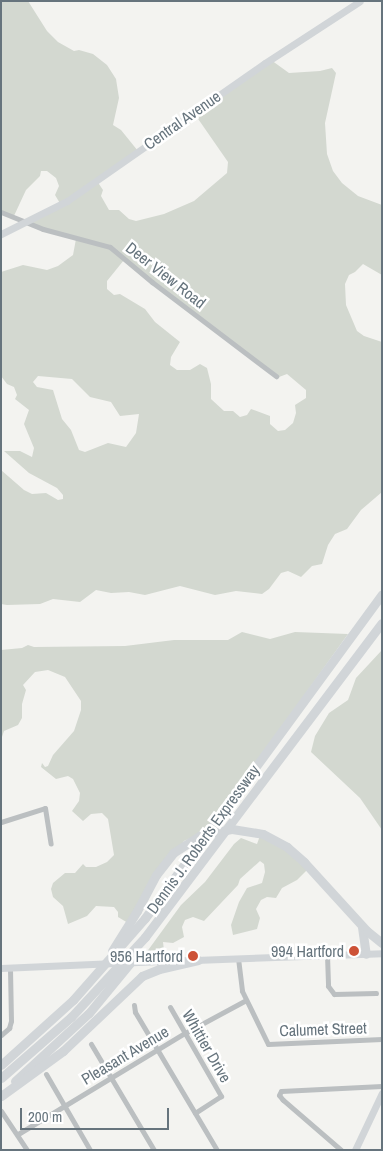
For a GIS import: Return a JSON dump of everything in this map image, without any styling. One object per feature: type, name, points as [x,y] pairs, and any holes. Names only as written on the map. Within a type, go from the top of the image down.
[{"type":"highway","name":"Dennis J. Roberts Expressway","points":[[1,1064],[47,1025],[86,987],[145,918],[382,594]]},
{"type":"highway","name":"Dennis J. Roberts Expressway","points":[[1,1078],[71,1017],[109,978],[156,923],[382,623]]},
{"type":"highway","points":[[86,987],[125,931],[164,863],[184,844],[212,831],[245,830],[263,834],[278,841],[304,862],[382,943]]},
{"type":"highway","points":[[356,918],[364,932],[366,954]]},
{"type":"highway","points":[[1,1094],[89,1013],[124,971],[156,923]]},
{"type":"highway","points":[[1,1094],[63,1051],[142,976],[156,970],[198,960]]},
{"type":"main road","name":"Central Avenue","points":[[1,234],[67,201],[265,63],[360,1]]},
{"type":"main road","points":[[1,968],[382,953]]},
{"type":"main road","points":[[355,1150],[382,1093]]},
{"type":"street","name":"Deer View Road","points":[[1,212],[25,223],[110,247],[152,282],[276,376]]},
{"type":"street","points":[[1,822],[45,808],[51,844]]},
{"type":"street","points":[[328,955],[328,986],[334,994],[376,993]]},
{"type":"street","name":"Calumet Street","points":[[238,958],[240,985],[268,1044],[382,1039]]},
{"type":"street","points":[[1,1035],[8,1028],[10,1021],[10,968]]},
{"type":"street","name":"Pleasant Avenue","points":[[18,1134],[185,1033],[246,1000]]},
{"type":"street","points":[[134,1006],[135,1012],[217,1150]]},
{"type":"street","name":"Whittier Drive","points":[[170,1007],[221,1096],[195,1113]]},
{"type":"street","points":[[91,1044],[154,1150]]},
{"type":"street","points":[[46,1074],[90,1150]]},
{"type":"street","points":[[341,1150],[283,1100],[279,1095],[281,1091],[382,1086]]},
{"type":"street","points":[[2,1112],[27,1150]]},
{"type":"shaded area","points":[[1,1],[28,1],[47,31],[58,42],[74,51],[79,50],[93,54],[107,65],[116,79],[119,98],[113,125],[121,130],[138,151],[97,181],[103,190],[101,196],[109,210],[119,210],[129,219],[136,221],[164,214],[194,201],[227,173],[228,162],[194,113],[271,60],[289,73],[320,71],[332,68],[336,73],[325,123],[327,154],[333,171],[342,183],[358,196],[382,205],[382,275],[363,264],[349,275],[345,284],[346,305],[357,331],[364,336],[382,342],[382,492],[361,510],[347,529],[335,534],[328,545],[322,564],[312,566],[301,577],[288,571],[281,573],[269,589],[262,594],[236,591],[215,595],[180,586],[145,595],[96,590],[80,602],[53,599],[40,604],[1,604],[1,470],[24,490],[32,494],[46,493],[58,500],[63,499],[63,495],[57,488],[29,473],[4,451],[20,451],[32,457],[34,448],[24,424],[29,410],[15,399],[17,395],[14,387],[7,384],[1,376],[1,272],[23,265],[47,270],[58,266],[73,255],[76,239],[27,223],[61,205],[55,195],[59,186],[56,178],[47,171],[41,171],[40,176],[26,190],[13,218],[1,213]],"holes":[[[124,260],[273,374],[279,377],[287,374],[306,390],[306,398],[295,405],[296,413],[293,423],[285,430],[278,431],[270,424],[270,416],[251,409],[247,415],[240,417],[233,411],[224,411],[211,399],[211,384],[207,368],[200,364],[190,370],[177,370],[170,365],[171,357],[180,342],[155,322],[145,309],[120,294],[114,295],[107,289],[107,281]],[[38,376],[72,379],[90,397],[111,402],[120,416],[139,414],[136,433],[126,447],[108,443],[85,452],[79,450],[71,430],[62,419],[53,390],[37,387],[33,382]]]},
{"type":"shaded area","points":[[242,632],[270,639],[295,632],[348,634],[208,830],[184,841],[128,923],[118,917],[118,912],[114,907],[96,906],[87,916],[68,924],[63,906],[53,897],[51,889],[53,883],[65,873],[75,873],[83,864],[86,867],[96,867],[107,862],[114,855],[108,819],[102,813],[91,814],[83,821],[72,811],[79,801],[80,793],[73,779],[68,776],[56,779],[41,767],[42,763],[45,767],[48,766],[53,755],[74,731],[81,710],[81,701],[65,677],[48,670],[35,672],[23,685],[26,690],[22,704],[22,718],[18,725],[4,731],[1,740],[1,650],[22,648],[28,645],[34,647],[125,646],[174,640],[228,640]]},
{"type":"shaded area","points":[[382,650],[382,830],[360,798],[311,752],[315,736],[329,713],[348,700],[356,678]]},
{"type":"shaded area","points":[[261,833],[309,868],[297,880],[282,888],[276,898],[267,897],[261,900],[256,909],[260,918],[257,929],[233,935],[231,925],[239,902],[247,888],[262,883],[265,872],[264,864],[260,861],[240,879],[238,885],[204,921],[193,917],[185,920],[182,927],[184,937],[173,943],[163,942],[165,959],[146,960],[146,953],[181,905],[205,882],[234,844],[241,838],[257,844]]},
{"type":"place","name":"994 Hartford","points":[[354,951]]},
{"type":"place","name":"956 Hartford","points":[[193,956]]}]
